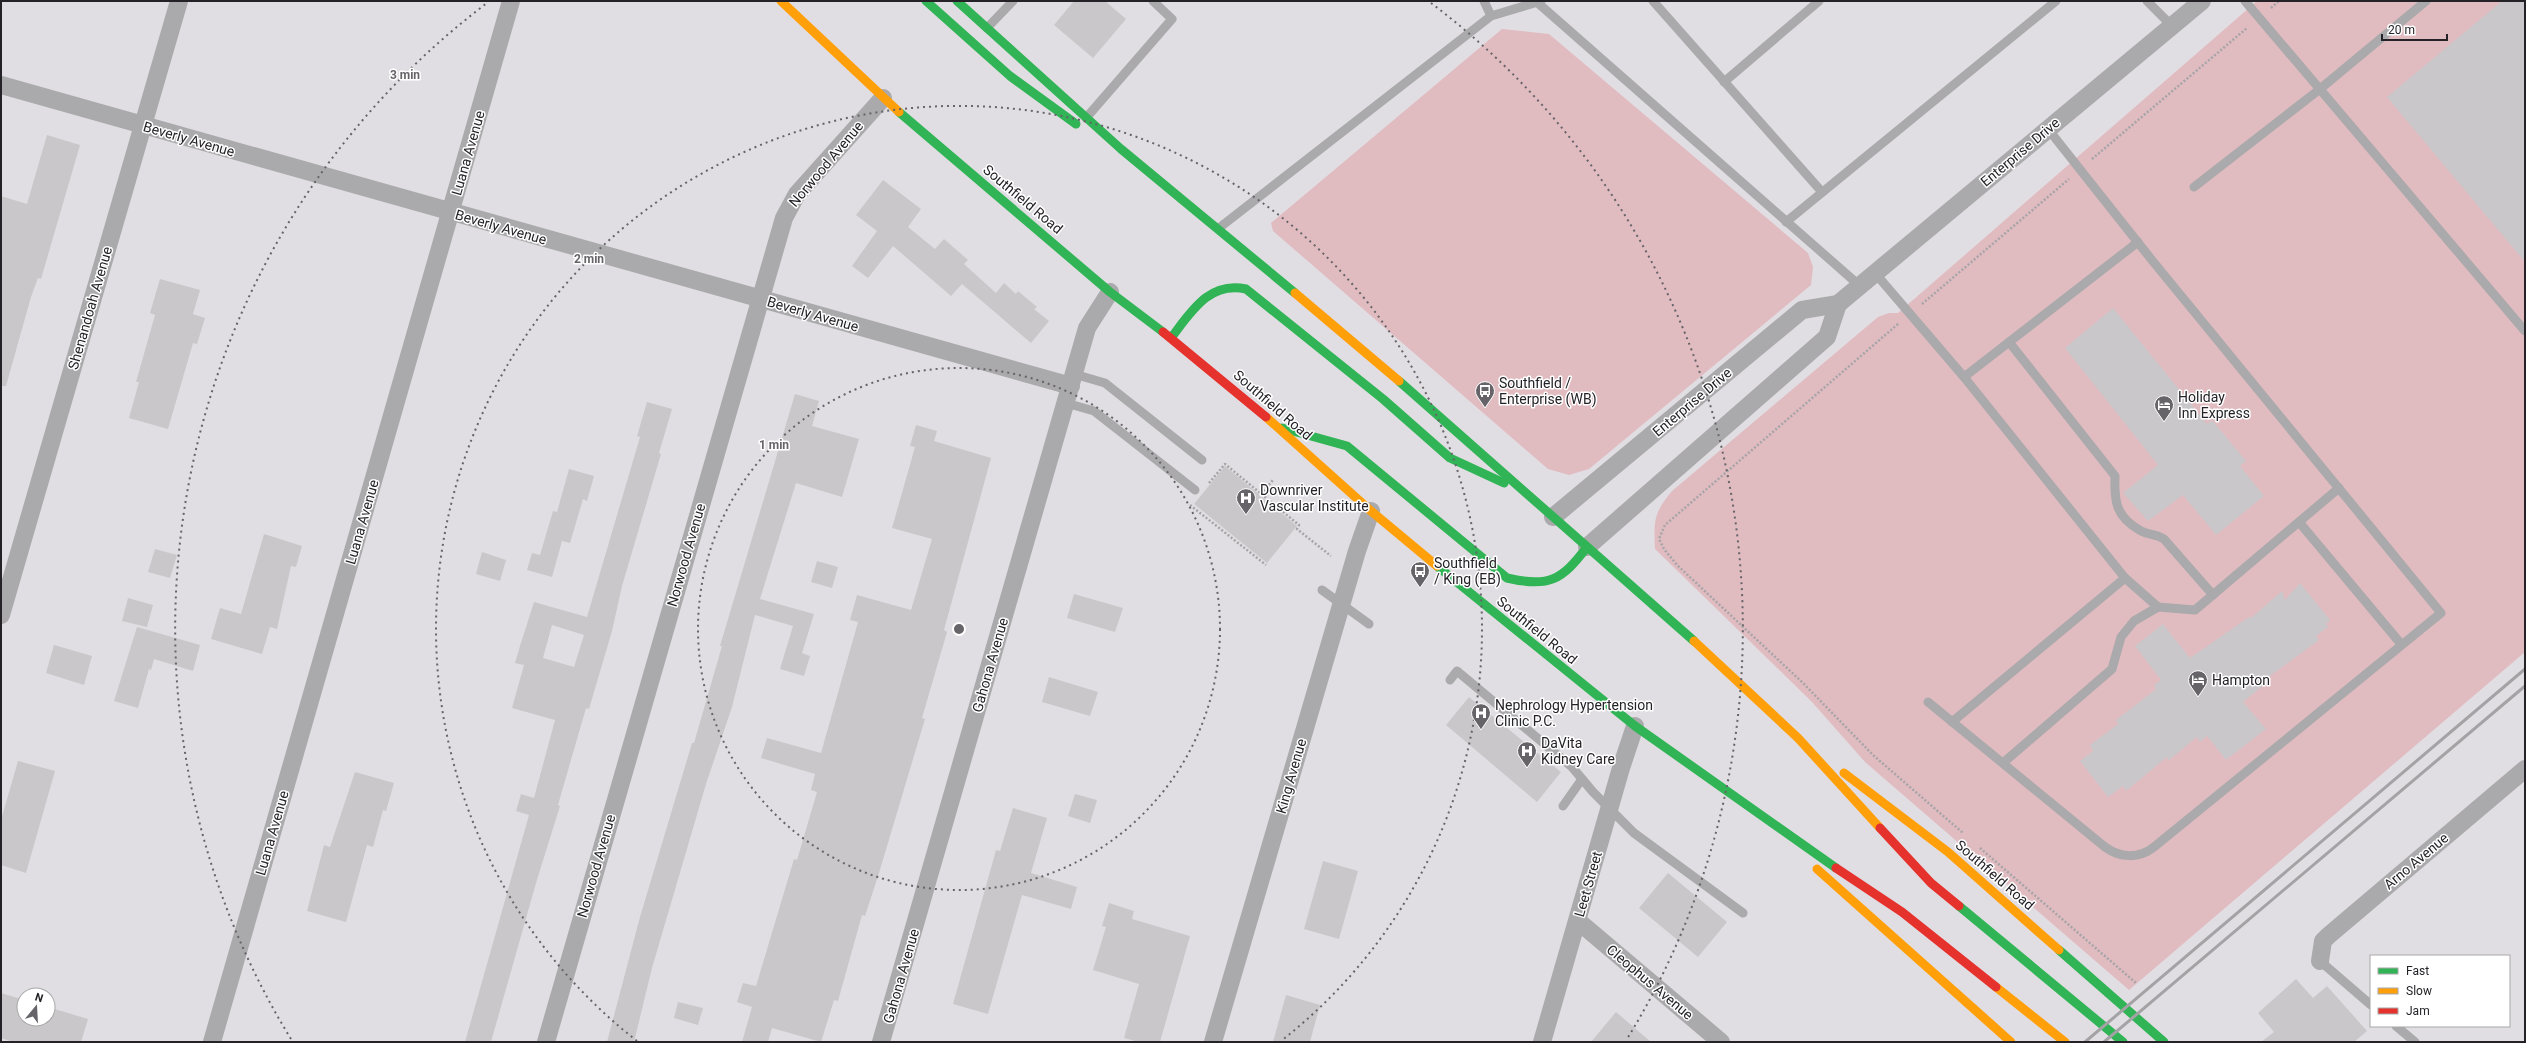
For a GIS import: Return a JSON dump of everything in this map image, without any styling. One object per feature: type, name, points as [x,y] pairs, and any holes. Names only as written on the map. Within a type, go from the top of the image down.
[{"type":"highway","name":"Southfield Road","points":[[781,1],[883,98],[1110,292],[1171,338],[1279,427],[1371,510],[1530,643],[1635,726],[1759,816],[1902,912],[2065,1042]]},
{"type":"highway","points":[[798,1],[803,22]]},
{"type":"highway","points":[[926,1],[970,42],[1044,102],[1079,126],[1121,149]]},
{"type":"highway","name":"Southfield Road","points":[[957,1],[1121,149],[1219,228],[1407,388],[1700,646],[1798,738],[1931,883],[2123,1042]]},
{"type":"highway","points":[[1171,338],[1193,309],[1210,294],[1227,287],[1246,289],[1383,399],[1450,458],[1527,494]]},
{"type":"highway","points":[[1279,427],[1347,446],[1507,578],[1527,584],[1545,584],[1562,577],[1587,547]]},
{"type":"highway","name":"Southfield Road","points":[[1798,738],[1948,852],[2164,1042]]},
{"type":"highway","name":"Southfield Road","points":[[1759,816],[2011,1042]]},
{"type":"street","name":"Shenandoah Avenue","points":[[1,616],[179,1]]},
{"type":"street","name":"Luana Avenue","points":[[212,1042],[511,1]]},
{"type":"street","name":"Enterprise Drive","points":[[1553,517],[1802,310],[1838,304],[2202,1]]},
{"type":"street","name":"Beverly Avenue","points":[[1,86],[1070,388]]},
{"type":"street","name":"Norwood Avenue","points":[[546,1042],[784,218],[791,203],[883,98]]},
{"type":"street","name":"Gahona Avenue","points":[[882,1042],[1087,328],[1110,292]]},
{"type":"street","points":[[1587,547],[1827,337],[1838,304]]},
{"type":"street","name":"King Avenue","points":[[1213,1042],[1371,510]]},
{"type":"street","name":"Leet Street","points":[[1542,1042],[1578,922],[1609,810],[1635,726]]},
{"type":"street","name":"Arno Avenue","points":[[2320,961],[2323,941],[2328,936],[2525,769]]},
{"type":"street","name":"Cleophus Avenue","points":[[1578,922],[1722,1042]]},
{"type":"lane","points":[[987,28],[1013,1]]},
{"type":"lane","points":[[1086,118],[1172,19],[1153,1]]},
{"type":"lane","points":[[1484,1],[1491,16]]},
{"type":"lane","points":[[1653,1],[1822,192]]},
{"type":"lane","points":[[1724,82],[1819,1]]},
{"type":"lane","points":[[1786,222],[2056,1]]},
{"type":"lane","points":[[2147,1],[2172,26]]},
{"type":"lane","points":[[2245,1],[2525,331]]},
{"type":"lane","points":[[2194,187],[2320,89],[2426,1]]},
{"type":"lane","points":[[1219,228],[1491,16],[1539,2],[1860,286]]},
{"type":"lane","points":[[1928,702],[2112,852],[2127,857],[2154,847],[2441,613],[2138,242],[2048,129]]},
{"type":"lane","points":[[1964,377],[2138,242]]},
{"type":"lane","points":[[1876,273],[1964,377],[2125,578],[2158,607]]},
{"type":"lane","points":[[2009,342],[2115,476],[2114,499],[2123,517],[2142,532],[2156,534],[2164,539],[2213,596]]},
{"type":"lane","points":[[1070,388],[1105,383],[1202,460]]},
{"type":"lane","points":[[1070,388],[1094,411],[1194,490]]},
{"type":"lane","points":[[2003,763],[2112,669],[2121,638],[2134,620],[2158,607],[2195,610],[2339,488]]},
{"type":"lane","points":[[2299,522],[2402,644]]},
{"type":"lane","points":[[1952,722],[2125,578]]},
{"type":"lane","points":[[1322,590],[1369,624]]},
{"type":"lane","points":[[1450,680],[1456,671],[1572,767],[1609,810],[1634,833],[1743,913]]},
{"type":"lane","points":[[1563,806],[1582,779]]},
{"type":"lane","points":[[2320,961],[2370,1004]]},
{"type":"lane","points":[[2397,1027],[2415,1042]]},
{"type":"path","points":[[1926,301],[2279,1]]},
{"type":"path","points":[[1904,319],[1665,524],[1659,539],[1664,549],[1677,565],[1803,683],[1873,755],[1968,838]]},
{"type":"path","points":[[1205,488],[1225,464],[1299,526],[1297,529],[1331,556]]},
{"type":"path","points":[[1261,494],[1273,480]]},
{"type":"path","points":[[1195,500],[1190,506],[1266,565]]},
{"type":"path","points":[[1974,843],[2136,983]]},
{"type":"shaded area","points":[[2257,1],[2525,1],[2525,652],[2129,990],[1865,762],[1812,702],[1655,549],[1655,524],[1661,506],[1672,491],[1878,317],[1889,313],[1898,313]]},
{"type":"shaded area","points":[[1502,29],[1549,34],[1808,253],[1813,267],[1811,285],[1589,469],[1569,475],[1548,469],[1273,231],[1271,223]]},
{"type":"building","points":[[1074,1],[1105,1],[1126,19],[1093,58],[1054,25]]},
{"type":"building","points":[[2502,1],[2525,1],[2525,262],[2387,97]]},
{"type":"building","points":[[47,135],[80,145],[41,279],[38,278],[31,297],[6,386],[1,386],[1,196],[27,204]]},
{"type":"building","points":[[883,180],[921,209],[908,227],[935,249],[944,239],[968,260],[964,264],[996,293],[1004,283],[1016,294],[1018,291],[1037,307],[1034,309],[1049,321],[1031,343],[962,284],[951,296],[893,246],[868,278],[852,266],[877,231],[856,215]]},
{"type":"building","points":[[160,279],[200,290],[193,314],[205,318],[197,344],[193,343],[168,429],[129,418],[139,382],[136,382],[155,315],[150,313]]},
{"type":"building","name":"Holiday Inn Express","points":[[2113,308],[2207,424],[2212,420],[2246,461],[2240,466],[2264,496],[2216,535],[2183,495],[2148,521],[2123,493],[2158,465],[2065,348]]},
{"type":"building","points":[[795,394],[819,401],[812,426],[859,439],[842,497],[796,483],[760,599],[814,614],[802,653],[810,656],[804,676],[780,669],[793,626],[755,615],[732,707],[706,784],[652,968],[634,1042],[607,1042],[640,917],[692,743],[694,743],[722,646],[720,646]]},
{"type":"building","points":[[647,402],[672,409],[659,453],[661,454],[622,586],[612,631],[589,709],[586,708],[558,805],[560,806],[536,883],[491,1042],[465,1042],[529,815],[516,811],[521,794],[534,798],[555,720],[512,708],[524,665],[515,663],[534,602],[587,617],[640,437],[637,436]],"holes":[[[552,625],[584,635],[574,667],[543,658]]]},
{"type":"building","points":[[916,425],[937,431],[934,441],[991,458],[944,630],[947,632],[922,718],[925,719],[879,873],[865,916],[862,915],[838,1001],[834,1000],[821,1042],[772,1028],[768,1042],[742,1042],[752,1007],[737,1002],[743,983],[756,986],[794,859],[797,860],[817,792],[811,790],[815,774],[761,758],[767,738],[821,753],[858,622],[850,620],[857,595],[911,610],[932,539],[892,528],[915,447],[910,446]]},
{"type":"building","name":"Downriver Vascular Institute","points":[[1225,466],[1297,526],[1267,563],[1194,504]]},
{"type":"building","points":[[569,469],[594,476],[587,501],[583,499],[570,543],[562,541],[552,577],[527,570],[532,553],[540,555],[553,511],[557,512]]},
{"type":"building","points":[[264,534],[302,546],[296,567],[291,566],[277,629],[270,627],[262,654],[211,639],[220,608],[241,614]]},
{"type":"building","points":[[155,549],[177,555],[170,578],[148,572]]},
{"type":"building","points":[[482,552],[506,560],[500,581],[476,574]]},
{"type":"building","points":[[817,561],[838,567],[832,588],[811,582]]},
{"type":"building","name":"Hampton","points":[[2300,583],[2330,620],[2326,624],[2328,627],[2316,636],[2319,640],[2262,682],[2264,685],[2243,702],[2266,729],[2226,760],[2207,736],[2200,742],[2197,737],[2168,761],[2167,757],[2126,791],[2123,786],[2108,797],[2080,761],[2093,751],[2090,745],[2118,724],[2116,720],[2156,689],[2154,685],[2161,680],[2135,646],[2163,624],[2190,658],[2249,617],[2251,618],[2282,591],[2285,600]]},
{"type":"building","points":[[1074,594],[1123,608],[1115,632],[1067,618]]},
{"type":"building","points":[[128,598],[153,605],[147,627],[122,621]]},
{"type":"building","points":[[137,627],[200,645],[193,671],[154,659],[151,670],[149,669],[138,708],[114,701]]},
{"type":"building","points":[[54,645],[92,656],[84,685],[46,673]]},
{"type":"building","points":[[1049,677],[1098,692],[1090,716],[1042,702]]},
{"type":"building","points":[[1469,697],[1561,772],[1537,802],[1446,725]]},
{"type":"building","points":[[18,761],[55,771],[26,873],[1,865],[1,820]]},
{"type":"building","points":[[355,772],[394,783],[386,811],[383,810],[373,847],[367,845],[346,922],[307,911],[324,845],[330,847]]},
{"type":"building","points":[[1075,794],[1097,800],[1090,823],[1068,816]]},
{"type":"building","points":[[1013,808],[1047,818],[1031,873],[1077,887],[1071,909],[1022,895],[988,1014],[953,1004],[996,850],[1000,851]]},
{"type":"building","points":[[1323,861],[1358,871],[1339,939],[1304,929]]},
{"type":"building","points":[[1668,873],[1727,922],[1698,957],[1639,908]]},
{"type":"building","points":[[1109,903],[1134,911],[1132,919],[1190,936],[1160,1042],[1139,1042],[1124,1038],[1139,984],[1093,970],[1106,927],[1102,926]]},
{"type":"building","points":[[2296,979],[2313,998],[2327,986],[2367,1031],[2354,1042],[2261,1042],[2274,1032],[2258,1013]]},
{"type":"building","points":[[1,993],[16,998],[16,1027],[56,1027],[56,1009],[88,1019],[81,1042],[13,1042],[1,1038]]},
{"type":"building","points":[[1286,995],[1320,1005],[1310,1042],[1273,1042]]},
{"type":"building","points":[[678,1002],[703,1008],[698,1025],[674,1018]]},
{"type":"building","points":[[1616,1012],[1651,1042],[1591,1042]]},
{"type":"railway","points":[[2085,1042],[2525,669]]},
{"type":"railway","points":[[2104,1042],[2525,686]]},
{"type":"traffic: fast","points":[[926,1],[1010,76],[1076,124]]},
{"type":"traffic: fast","points":[[957,1],[1121,149],[1295,293]]},
{"type":"traffic: fast","points":[[899,112],[1110,292],[1163,332]]},
{"type":"traffic: fast","points":[[1171,338],[1194,309],[1211,294],[1221,290],[1233,288],[1246,289],[1383,399],[1450,458],[1504,483]]},
{"type":"traffic: fast","points":[[1399,381],[1694,641]]},
{"type":"traffic: fast","points":[[1282,428],[1347,446],[1507,578],[1534,582],[1553,579],[1570,567],[1587,547]]},
{"type":"traffic: fast","points":[[1437,566],[1635,726],[1836,868]]},
{"type":"traffic: fast","points":[[1959,906],[2123,1042]]},
{"type":"traffic: fast","points":[[2059,950],[2164,1042]]},
{"type":"traffic: slow","points":[[781,1],[899,112]]},
{"type":"traffic: slow","points":[[1295,293],[1399,381]]},
{"type":"traffic: slow","points":[[1266,417],[1371,511],[1437,566]]},
{"type":"traffic: slow","points":[[1694,641],[1798,738],[1880,828]]},
{"type":"traffic: slow","points":[[1844,773],[1948,852],[2059,950]]},
{"type":"traffic: slow","points":[[1817,869],[2011,1042]]},
{"type":"traffic: slow","points":[[1996,987],[2065,1042]]},
{"type":"traffic: jam","points":[[1163,332],[1266,417]]},
{"type":"traffic: jam","points":[[1880,828],[1931,883],[1959,906]]},
{"type":"traffic: jam","points":[[1836,868],[1902,912],[1996,987]]},
{"type":"place","name":"Southfield / Enterprise (WB)","points":[[1485,408]]},
{"type":"place","name":"Holiday Inn Express","points":[[2164,422]]},
{"type":"place","name":"Downriver Vascular Institute","points":[[1246,515]]},
{"type":"place","name":"Southfield / King (EB)","points":[[1420,588]]},
{"type":"place","name":"Hampton","points":[[2198,697]]},
{"type":"place","name":"Nephrology Hypertension Clinic P.C.","points":[[1481,730]]},
{"type":"place","name":"DaVita Kidney Care","points":[[1527,768]]}]
